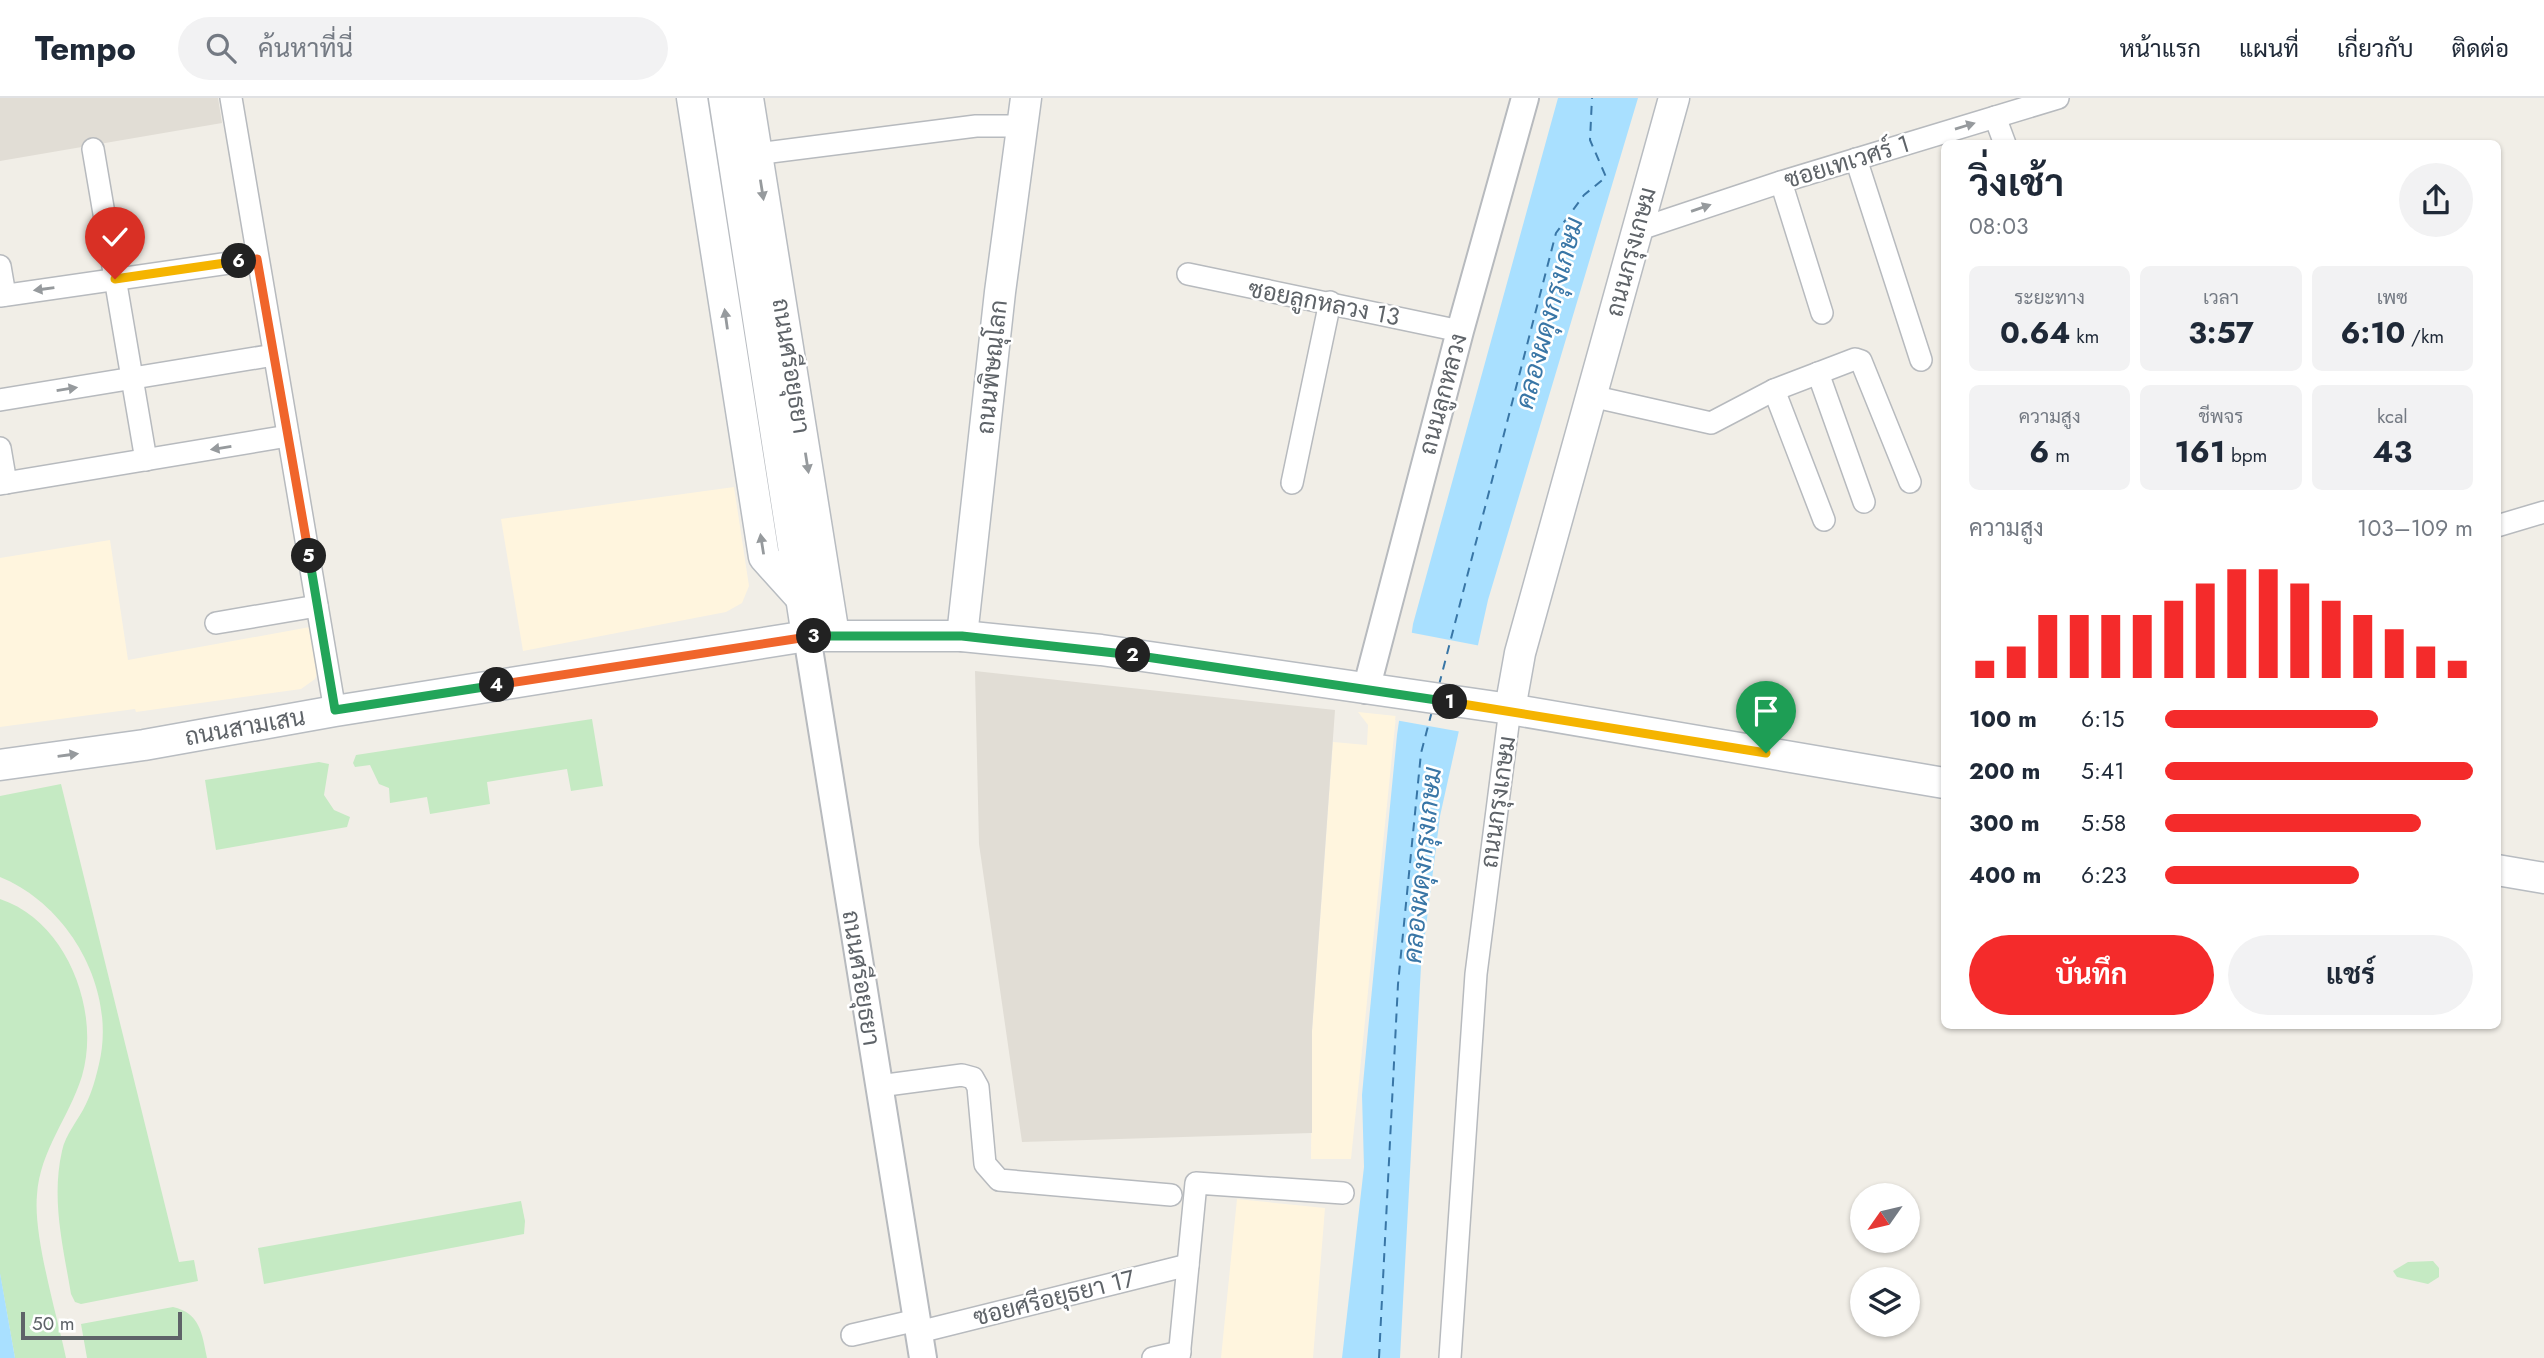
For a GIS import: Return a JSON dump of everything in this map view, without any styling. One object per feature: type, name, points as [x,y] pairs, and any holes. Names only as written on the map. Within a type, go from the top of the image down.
[{"type":"main road","name":"ถนนกรุงเกษม","points":[[1498,708],[1520,653],[1674,98]]},
{"type":"main road","points":[[732,101],[693,105],[764,557],[800,597]]},
{"type":"main road","name":"ถนนศรีอยุธยา","points":[[732,101],[756,154],[761,257],[821,635]]},
{"type":"main road","name":"ถนนศรีอยุธยา","points":[[732,101],[743,214],[761,257]]},
{"type":"main road","name":"ถนนพิษณุโลก","points":[[962,636],[1023,112]]},
{"type":"main road","points":[[712,220],[743,214]]},
{"type":"main road","name":"ถนนศรีอยุธยา","points":[[783,393],[800,597],[821,635]]},
{"type":"main road","name":"ถนนสามเสน","points":[[0,765],[821,635],[962,636],[1101,650],[1498,708],[1941,782]]},
{"type":"main road","points":[[2501,871],[2544,878]]},
{"type":"street","points":[[230,98],[335,710]]},
{"type":"street","name":"ถนนลูกหลวง","points":[[1377,692],[1460,331],[1525,98]]},
{"type":"street","name":"ซอยเทเวศร์ 1","points":[[1637,230],[1780,182],[2059,98]]},
{"type":"street","points":[[756,154],[976,125],[1023,112]]},
{"type":"street","points":[[1995,117],[2004,140]]},
{"type":"street","points":[[93,149],[146,460]]},
{"type":"street","points":[[1856,159],[1921,360]]},
{"type":"street","points":[[1780,182],[1822,313]]},
{"type":"street","points":[[0,265],[2,295],[257,259]]},
{"type":"street","name":"ซอยลูกหลวง 13","points":[[1188,274],[1460,331]]},
{"type":"street","points":[[1292,484],[1330,302]]},
{"type":"street","points":[[0,400],[274,355]]},
{"type":"street","points":[[1591,396],[1711,423],[1774,390],[1855,359],[1861,361],[1910,482]]},
{"type":"street","points":[[1818,373],[1864,502]]},
{"type":"street","points":[[1774,390],[1824,520]]},
{"type":"street","points":[[0,448],[3,483],[288,436]]},
{"type":"street","points":[[2501,525],[2544,512]]},
{"type":"street","points":[[216,624],[317,607]]},
{"type":"street","name":"ถนนศรีอยุธยา","points":[[821,635],[879,1086],[923,1358]]},
{"type":"street","name":"ถนนกรุงเกษม","points":[[1450,1358],[1476,974],[1498,708]]},
{"type":"street","points":[[879,1086],[962,1075],[973,1078],[978,1087],[985,1164],[999,1180],[1171,1195]]},
{"type":"street","points":[[1153,1358],[1180,1355],[1196,1184],[1343,1193]]},
{"type":"street","name":"ซอยศรีอยุธยา 17","points":[[852,1335],[918,1326],[1188,1265]]},
{"type":"shaded area","points":[[0,98],[218,98],[222,123],[0,161]]},
{"type":"shaded area","points":[[734,487],[749,586],[742,603],[726,612],[523,651],[501,519]]},
{"type":"shaded area","points":[[110,540],[128,660],[310,627],[318,671],[315,679],[301,689],[136,712],[135,709],[0,727],[0,558]]},
{"type":"shaded area","points":[[975,671],[1335,710],[1312,1031],[1312,1133],[1022,1142],[979,844]]},
{"type":"shaded area","points":[[1358,712],[1396,716],[1351,1159],[1311,1159],[1312,1031],[1333,742],[1367,745],[1368,725]]},
{"type":"shaded area","points":[[1237,1199],[1325,1208],[1313,1358],[1221,1358]]},
{"type":"green space","points":[[592,719],[603,786],[571,791],[567,769],[487,782],[490,804],[430,814],[427,797],[390,803],[389,788],[379,784],[370,765],[355,767],[353,763],[356,755]]},
{"type":"green space","points":[[319,762],[329,764],[324,795],[334,810],[350,817],[347,827],[216,850],[205,780]]},
{"type":"green space","points":[[61,784],[179,1262],[194,1260],[198,1281],[81,1304],[75,1302],[71,1294],[59,1222],[59,1169],[64,1145],[88,1099],[98,1069],[103,1036],[101,1007],[94,979],[82,953],[66,929],[47,907],[25,890],[0,877],[0,796]]},
{"type":"green space","points":[[0,899],[24,910],[44,927],[60,948],[73,971],[87,1024],[87,1051],[82,1076],[43,1163],[37,1195],[42,1253],[66,1358],[15,1358],[0,1274]]},
{"type":"green space","points":[[521,1201],[525,1221],[524,1234],[264,1284],[258,1248]]},
{"type":"green space","points":[[2433,1261],[2439,1268],[2439,1277],[2428,1284],[2397,1277],[2393,1271],[2408,1262]]},
{"type":"green space","points":[[173,1307],[189,1314],[198,1325],[207,1358],[87,1358],[81,1324]]},
{"type":"water","name":"คลองผดุงกรุงเกษม","points":[[1558,98],[1638,98],[1488,600],[1440,816],[1421,966],[1400,1358],[1342,1358],[1364,1167],[1362,1095],[1368,1030],[1397,735],[1413,624]]},
{"type":"water","points":[[0,1273],[15,1358],[0,1358]]},
{"type":"pier","points":[[1408,632],[1481,646],[1462,732],[1395,720]]},
{"type":"ferry route","points":[[1439,685],[1556,233],[1584,195],[1606,177],[1590,140],[1592,98]]},
{"type":"ferry route","points":[[1379,1358],[1398,984],[1421,753],[1432,711]]},
{"type":"route","points":[[115,279],[257,259],[335,710],[807,636],[962,636],[1023,640],[1101,650],[1388,694],[1510,709],[1766,753]]}]
